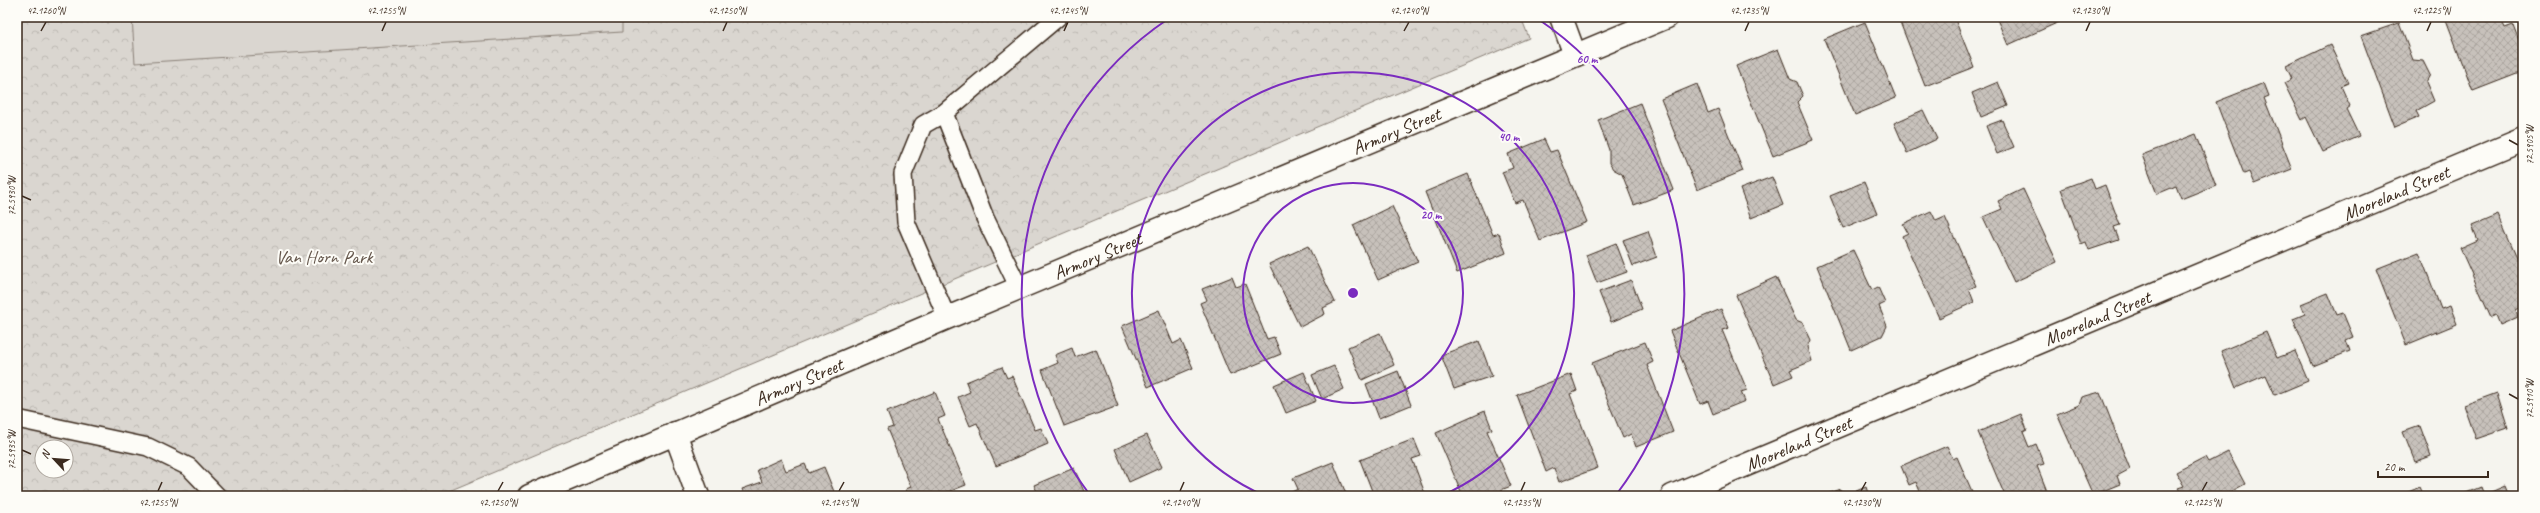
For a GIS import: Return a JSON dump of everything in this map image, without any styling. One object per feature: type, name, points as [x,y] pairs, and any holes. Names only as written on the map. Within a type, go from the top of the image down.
[{"type":"main road","points":[[1561,17],[1575,55]]},
{"type":"main road","name":"Armory Street","points":[[528,496],[947,318],[1667,17]]},
{"type":"main road","name":"Mooreland Street","points":[[1672,496],[2523,139]]},
{"type":"main road","points":[[675,433],[698,496]]},
{"type":"lane","points":[[947,318],[906,222],[902,174],[923,125],[944,114],[1058,17]]},
{"type":"lane","points":[[944,114],[985,218],[1019,288]]},
{"type":"lane","points":[[17,419],[148,447],[189,467],[216,496]]},
{"type":"green space","name":"Van Horn Park","points":[[17,17],[1521,17],[1529,38],[437,496],[17,496]]},
{"type":"green space","points":[[132,17],[622,17],[622,32],[135,63]]},
{"type":"building","points":[[1898,17],[1954,17],[1974,67],[1925,86]]},
{"type":"building","points":[[1996,17],[2056,17],[2059,22],[2008,45]]},
{"type":"building","points":[[2445,17],[2500,17],[2505,28],[2513,25],[2523,51],[2523,75],[2522,72],[2473,91]]},
{"type":"building","points":[[1865,22],[1896,98],[1855,115],[1824,39]]},
{"type":"building","points":[[2399,23],[2413,60],[2423,61],[2430,75],[2426,82],[2434,101],[2416,111],[2419,117],[2395,127],[2361,36]]},
{"type":"building","points":[[2330,45],[2348,83],[2341,86],[2350,106],[2346,109],[2359,136],[2323,152],[2306,117],[2302,120],[2284,83],[2292,79],[2286,66]]},
{"type":"building","points":[[1778,49],[1790,79],[1797,82],[1803,96],[1797,102],[1813,140],[1773,156],[1736,66]]},
{"type":"building","points":[[1998,82],[2008,106],[1981,117],[1972,93]]},
{"type":"building","points":[[2264,83],[2269,96],[2264,98],[2292,169],[2254,184],[2249,172],[2244,174],[2216,102]]},
{"type":"building","points":[[1697,84],[1708,113],[1718,109],[1743,171],[1697,190],[1661,99]]},
{"type":"building","points":[[1640,103],[1674,190],[1634,205],[1622,174],[1613,169],[1609,163],[1609,150],[1598,120]]},
{"type":"building","points":[[1923,110],[1937,139],[1907,153],[1894,123]]},
{"type":"building","points":[[2002,120],[2014,147],[1997,154],[1986,126]]},
{"type":"building","points":[[2196,134],[2216,185],[2181,199],[2176,186],[2157,194],[2142,155]]},
{"type":"building","points":[[1544,139],[1550,152],[1557,150],[1587,222],[1540,241],[1523,200],[1515,203],[1502,172],[1513,168],[1508,154]]},
{"type":"building","points":[[1468,174],[1493,235],[1499,233],[1506,253],[1457,273],[1425,192]]},
{"type":"building","points":[[1772,177],[1783,205],[1751,218],[1740,189]]},
{"type":"building","points":[[2091,178],[2095,189],[2105,185],[2120,225],[2114,227],[2119,240],[2089,250],[2086,242],[2081,244],[2061,189]]},
{"type":"building","points":[[1864,182],[1877,214],[1843,228],[1830,196]]},
{"type":"building","points":[[2023,189],[2057,262],[2014,282],[1983,217],[2002,209],[1998,201]]},
{"type":"building","points":[[1392,206],[1418,262],[1378,280],[1353,225]]},
{"type":"building","points":[[1931,211],[1936,221],[1945,217],[1976,286],[1969,289],[1974,302],[1939,318],[1902,236],[1908,233],[1903,224]]},
{"type":"building","points":[[2498,215],[2523,272],[2523,306],[2516,310],[2518,317],[2500,325],[2496,315],[2491,317],[2460,248],[2478,240],[2472,226]]},
{"type":"building","points":[[1648,231],[1657,257],[1633,266],[1623,240]]},
{"type":"building","points":[[1616,243],[1627,272],[1597,283],[1586,255]]},
{"type":"building","points":[[1308,246],[1335,302],[1323,308],[1325,314],[1300,327],[1269,264]]},
{"type":"building","points":[[1853,250],[1872,290],[1878,287],[1885,303],[1879,306],[1887,326],[1882,336],[1851,350],[1817,266]]},
{"type":"building","points":[[2419,252],[2441,309],[2450,306],[2457,324],[2406,345],[2376,269]]},
{"type":"building","points":[[1232,277],[1236,287],[1245,284],[1267,339],[1274,337],[1281,354],[1230,375],[1200,303],[1207,300],[1202,289]]},
{"type":"building","points":[[1776,277],[1796,320],[1803,323],[1811,340],[1808,347],[1812,361],[1790,370],[1793,376],[1774,384],[1736,295]]},
{"type":"building","points":[[1631,280],[1642,309],[1611,322],[1599,292]]},
{"type":"building","points":[[2328,293],[2337,315],[2343,313],[2353,337],[2346,340],[2350,351],[2313,366],[2293,319],[2305,314],[2301,304]]},
{"type":"building","points":[[1721,309],[1729,328],[1722,330],[1747,390],[1741,392],[1745,401],[1713,414],[1708,401],[1700,404],[1670,331]]},
{"type":"building","points":[[1159,310],[1173,344],[1181,340],[1193,368],[1148,387],[1122,326]]},
{"type":"building","points":[[2266,332],[2277,358],[2295,351],[2308,381],[2275,395],[2266,375],[2236,388],[2221,351]]},
{"type":"building","points":[[1380,333],[1394,365],[1362,380],[1348,347]]},
{"type":"building","points":[[1479,341],[1492,376],[1454,389],[1441,355]]},
{"type":"building","points":[[1645,342],[1653,362],[1647,365],[1673,432],[1636,447],[1631,434],[1623,438],[1592,363]]},
{"type":"building","points":[[1072,348],[1075,357],[1096,349],[1118,406],[1064,426],[1042,370],[1058,363],[1055,355]]},
{"type":"building","points":[[1334,366],[1344,389],[1322,399],[1312,375]]},
{"type":"building","points":[[1002,367],[1007,378],[1012,376],[1035,430],[1041,428],[1048,444],[996,466],[977,423],[970,426],[958,397],[970,392],[966,382]]},
{"type":"building","points":[[1398,371],[1411,405],[1379,418],[1366,384]]},
{"type":"building","points":[[1304,372],[1316,401],[1286,413],[1274,385]]},
{"type":"building","points":[[1571,374],[1577,391],[1570,394],[1598,468],[1559,482],[1554,468],[1546,472],[1517,395]]},
{"type":"building","points":[[935,392],[945,416],[938,419],[966,485],[938,496],[908,496],[906,489],[911,487],[887,429],[893,427],[887,412]]},
{"type":"building","points":[[2100,392],[2130,469],[2117,476],[2120,484],[2093,495],[2057,414],[2079,405],[2082,397]]},
{"type":"building","points":[[2497,393],[2508,428],[2476,439],[2464,405]]},
{"type":"building","points":[[1485,411],[1492,429],[1487,431],[1511,486],[1501,490],[1503,496],[1463,496],[1436,433]]},
{"type":"building","points":[[2021,414],[2027,430],[2023,432],[2029,447],[2036,444],[2044,464],[2037,466],[2049,496],[2005,496],[1978,432]]},
{"type":"building","points":[[2420,426],[2431,456],[2415,462],[2403,432]]},
{"type":"building","points":[[1147,435],[1162,467],[1129,482],[1115,449]]},
{"type":"building","points":[[1414,439],[1421,456],[1412,459],[1426,496],[1374,496],[1360,460]]},
{"type":"building","points":[[1947,446],[1953,459],[1957,457],[1974,496],[1922,496],[1916,482],[1909,485],[1901,466]]},
{"type":"building","points":[[2228,452],[2245,484],[2223,496],[2183,496],[2178,488],[2184,486],[2176,472],[2205,457],[2208,462]]},
{"type":"building","points":[[781,459],[786,471],[805,464],[809,473],[824,467],[835,494],[830,496],[745,496],[742,489],[762,482],[757,470]]},
{"type":"building","points":[[1333,462],[1347,496],[1283,496],[1298,489],[1293,478]]},
{"type":"building","points":[[1074,468],[1086,496],[1039,496],[1034,485]]},
{"type":"building","points":[[2505,486],[2509,496],[2461,495],[2481,487],[2484,495]]},
{"type":"building","points":[[1866,487],[1869,496],[1844,496]]},
{"type":"building","points":[[2420,487],[2424,496],[2399,496]]},
{"type":"building","points":[[1841,489],[1844,496],[1822,496]]}]
